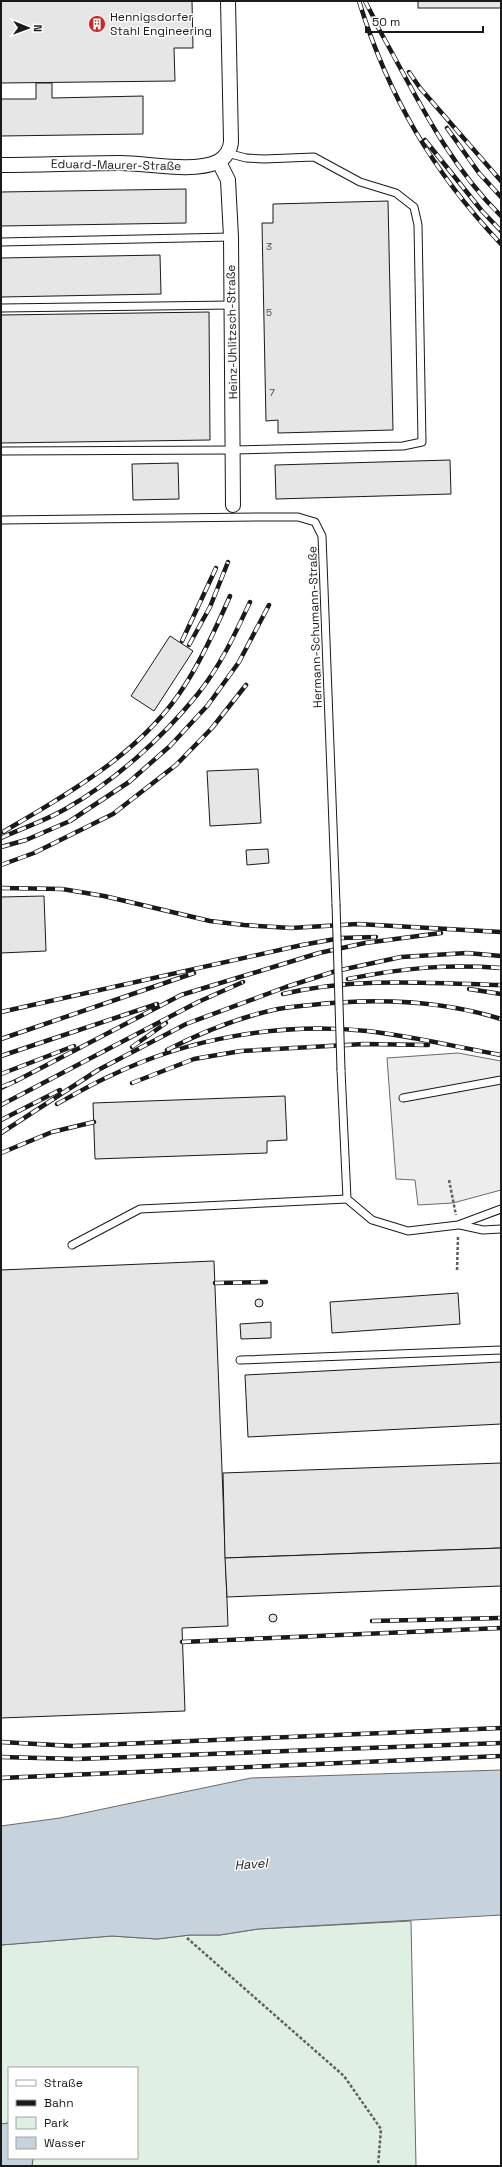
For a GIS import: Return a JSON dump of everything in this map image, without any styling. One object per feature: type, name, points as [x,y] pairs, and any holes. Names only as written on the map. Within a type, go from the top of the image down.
[{"type":"street","points":[[223,158],[231,147],[228,1]]},
{"type":"street","name":"Eduard-Maurer-Straße","points":[[1,166],[122,163],[160,166],[201,166],[223,158]]},
{"type":"street","name":"Heinz-Uhlitzsch-Straße","points":[[223,158],[228,180],[231,237],[233,505]]},
{"type":"lane","points":[[1,451],[233,450],[402,446],[422,442],[418,225],[414,207],[396,193],[360,182],[314,157],[264,159],[223,158]]},
{"type":"lane","points":[[1,242],[231,237]]},
{"type":"lane","points":[[1,308],[232,304]]},
{"type":"lane","name":"Hermann-Schumann-Straße","points":[[1,520],[256,516],[298,517],[315,522],[322,536],[347,1199]]},
{"type":"lane","points":[[403,1098],[501,1080]]},
{"type":"lane","points":[[72,1245],[140,1209],[347,1199],[372,1220],[408,1231],[458,1225],[501,1209]]},
{"type":"lane","points":[[458,1225],[483,1230],[501,1230]]},
{"type":"lane","points":[[240,1360],[501,1350]]},
{"type":"path","points":[[187,1938],[344,2076],[381,2129],[378,2166]]},
{"type":"green space","points":[[411,1921],[416,2166],[32,2166],[33,2159],[138,2159],[138,2067],[8,2067],[8,2123],[1,2124],[1,1945],[112,1936],[157,1939],[190,1935],[220,1935],[258,1929]]},
{"type":"shaded area","points":[[458,1053],[501,1061],[501,1190],[453,1203],[418,1205],[415,1180],[396,1179],[387,1058]]},
{"type":"water","name":"Havel","points":[[501,1770],[501,1915],[258,1929],[220,1935],[190,1935],[157,1939],[112,1936],[1,1945],[1,1826],[60,1818],[251,1778]]},
{"type":"water","points":[[8,2123],[8,2159],[33,2159],[32,2166],[1,2166],[1,2124]]},
{"type":"building","name":"Hennigsdorfer Stahl Engineering","points":[[1,1],[192,1],[193,48],[174,48],[175,81],[1,83]]},
{"type":"building","points":[[418,1],[501,1],[501,8],[418,8]]},
{"type":"building","points":[[36,83],[52,83],[52,98],[143,96],[143,134],[1,136],[1,99],[36,99]]},
{"type":"building","points":[[186,189],[186,223],[1,226],[1,192]]},
{"type":"building","points":[[388,201],[393,430],[278,433],[278,420],[266,421],[262,223],[273,223],[273,204]]},
{"type":"building","points":[[160,255],[161,294],[1,297],[1,258]]},
{"type":"building","points":[[209,312],[210,440],[1,443],[1,315]]},
{"type":"building","points":[[450,460],[451,494],[276,499],[275,465]]},
{"type":"building","points":[[178,463],[179,499],[133,500],[132,464]]},
{"type":"building","points":[[170,636],[193,651],[154,711],[131,696]]},
{"type":"building","points":[[258,769],[261,823],[210,826],[207,771]]},
{"type":"building","points":[[268,849],[269,863],[247,865],[246,850]]},
{"type":"building","points":[[44,896],[46,951],[1,953],[1,897]]},
{"type":"building","points":[[285,1096],[287,1140],[267,1141],[267,1153],[95,1159],[93,1103]]},
{"type":"building","points":[[214,1261],[228,1626],[182,1628],[185,1711],[1,1718],[1,1270]]},
{"type":"building","points":[[458,1293],[460,1324],[332,1333],[330,1302]]},
{"type":"building","points":[[257,1299],[261,1299],[263,1303],[261,1307],[257,1307],[255,1305],[255,1301]]},
{"type":"building","points":[[271,1322],[271,1338],[241,1339],[240,1324]]},
{"type":"building","points":[[501,1362],[501,1424],[248,1437],[245,1375]]},
{"type":"building","points":[[501,1463],[501,1548],[225,1558],[223,1473]]},
{"type":"building","points":[[501,1548],[501,1586],[227,1597],[225,1558]]},
{"type":"building","points":[[271,1614],[275,1614],[277,1618],[275,1622],[271,1622],[269,1620],[269,1616]]},
{"type":"railway","points":[[359,1],[384,69],[415,131],[454,189],[501,244]]},
{"type":"railway","points":[[365,1],[378,26]]},
{"type":"railway","points":[[375,22],[431,124],[463,172],[481,195],[501,216]]},
{"type":"railway","points":[[409,72],[420,88],[501,181]]},
{"type":"railway","points":[[447,128],[479,173],[501,197]]},
{"type":"railway","points":[[425,140],[482,211],[501,231]]},
{"type":"railway","points":[[189,645],[210,607],[228,562]]},
{"type":"railway","points":[[182,641],[216,568]]},
{"type":"railway","points":[[3,832],[79,786],[126,751],[148,731],[168,709],[192,674],[230,596]]},
{"type":"railway","points":[[1,838],[51,816],[85,797],[103,785],[137,757],[169,727],[197,695],[213,673],[239,626],[250,602]]},
{"type":"railway","points":[[1,847],[26,840],[70,821],[129,782],[170,746],[208,705],[239,662],[269,605]]},
{"type":"railway","points":[[1,865],[34,853],[113,814],[176,765],[212,728],[246,685]]},
{"type":"railway","points":[[1,888],[62,889],[104,896],[210,921],[244,925],[291,928],[358,924],[501,932]]},
{"type":"railway","points":[[16,1081],[181,995],[319,953],[365,943],[441,933]]},
{"type":"railway","points":[[1,1012],[302,945],[341,938],[376,937]]},
{"type":"railway","points":[[1,1133],[98,1070],[186,1024],[286,987],[336,971],[401,957],[467,953],[501,956]]},
{"type":"railway","points":[[348,979],[387,972],[424,968],[461,966],[501,968]]},
{"type":"railway","points":[[1,1039],[194,973]]},
{"type":"railway","points":[[1,1105],[198,1002],[243,982]]},
{"type":"railway","points":[[283,994],[337,985],[364,983],[419,982],[501,985]]},
{"type":"railway","points":[[469,989],[501,994]]},
{"type":"railway","points":[[167,1050],[207,1031],[235,1021],[263,1012],[307,1005],[383,1001],[407,1002],[454,1008],[501,1019]]},
{"type":"railway","points":[[1,1056],[157,1004]]},
{"type":"railway","points":[[132,1047],[166,1023]]},
{"type":"railway","points":[[57,1104],[110,1076],[171,1052],[203,1043],[268,1031],[302,1029],[367,1031],[501,1055]]},
{"type":"railway","points":[[132,1083],[194,1059],[241,1051],[364,1044],[428,1045]]},
{"type":"railway","points":[[1,1074],[74,1046]]},
{"type":"railway","points":[[1,1087],[16,1081],[1,1088]]},
{"type":"railway","points":[[1,1120],[60,1090]]},
{"type":"railway","points":[[1,1153],[52,1132],[94,1122]]},
{"type":"railway","points":[[215,1283],[266,1282]]},
{"type":"railway","points":[[372,1621],[501,1618]]},
{"type":"railway","points":[[182,1642],[501,1628]]},
{"type":"railway","points":[[1,1742],[73,1746],[501,1728]]},
{"type":"railway","points":[[1,1757],[77,1759],[501,1743]]},
{"type":"railway","points":[[1,1778],[501,1756]]},
{"type":"place","name":"Hennigsdorfer Stahl Engineering","points":[[97,24]]}]
